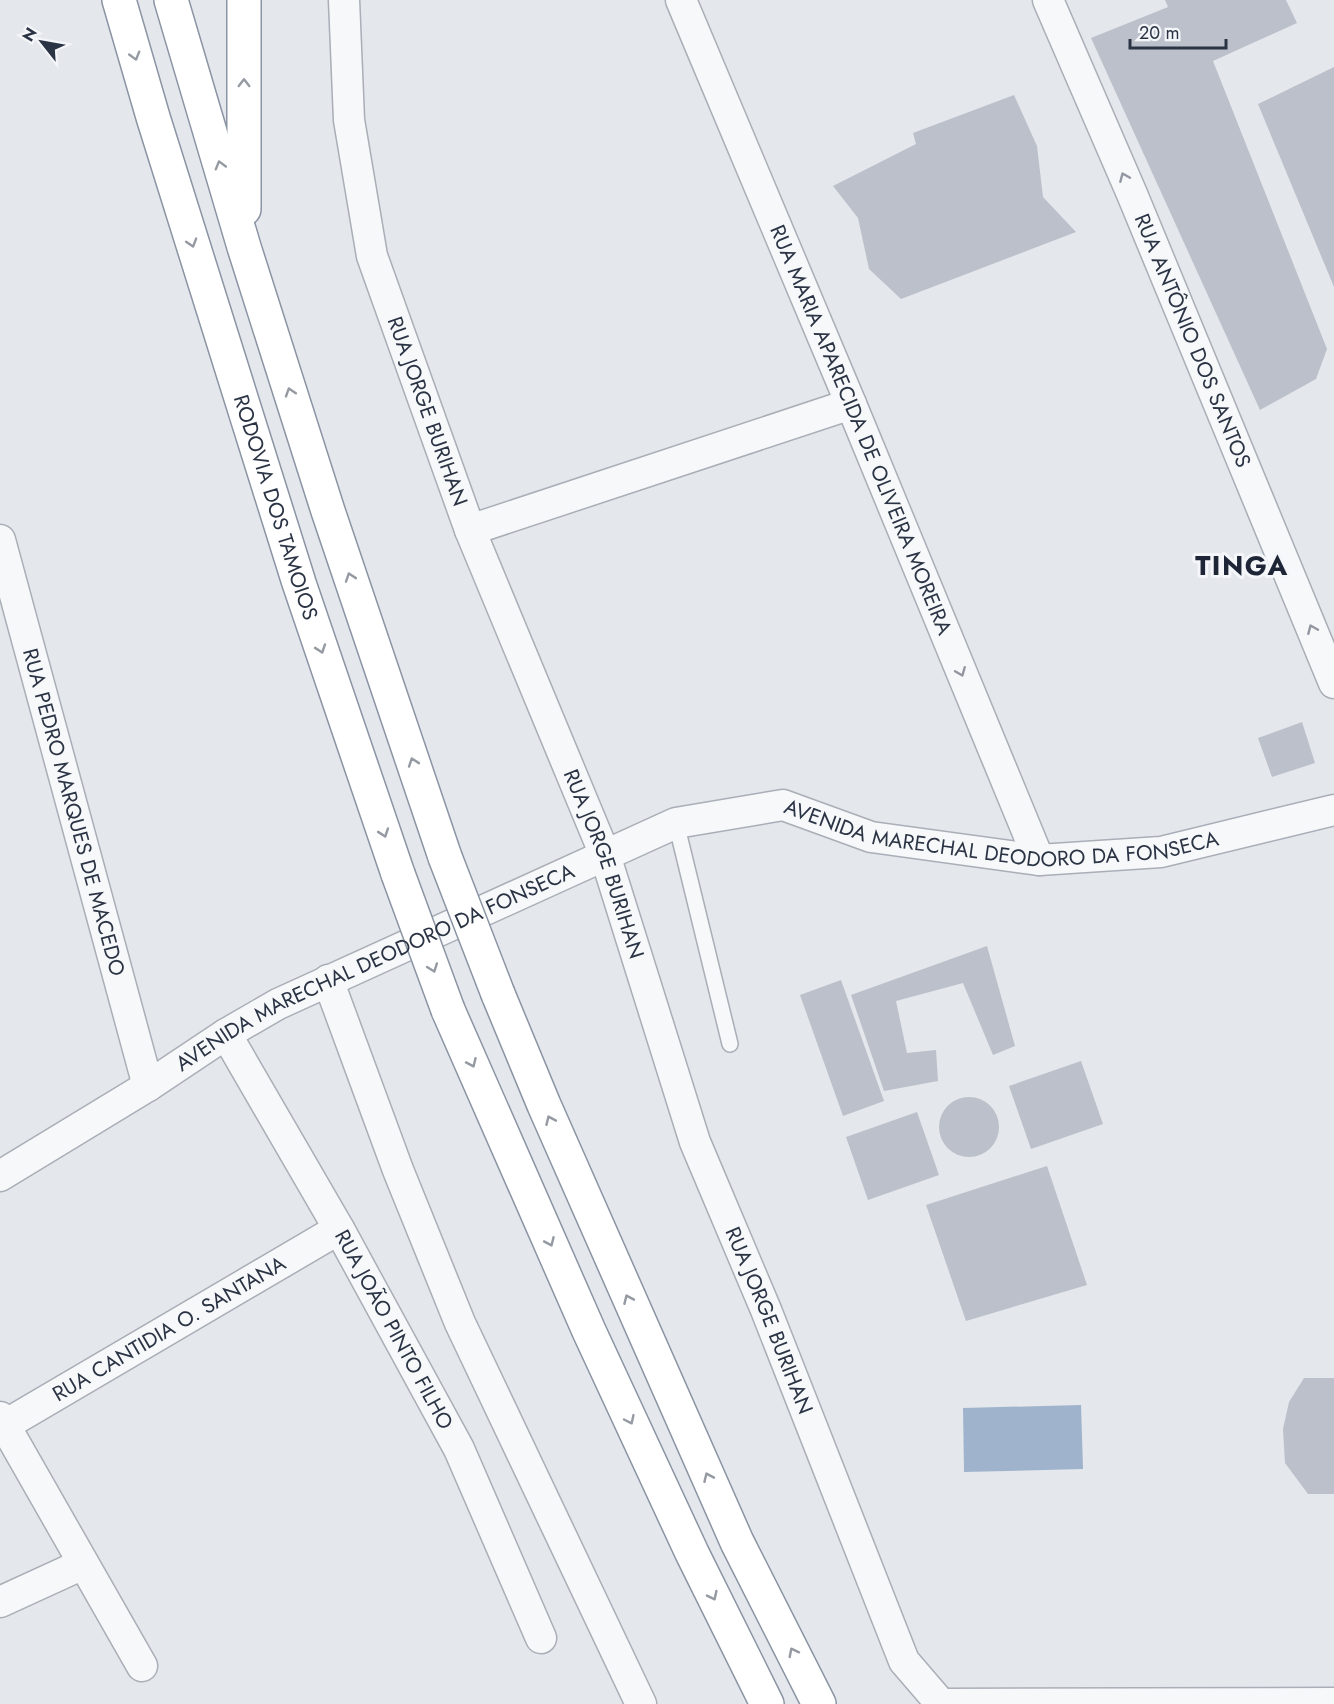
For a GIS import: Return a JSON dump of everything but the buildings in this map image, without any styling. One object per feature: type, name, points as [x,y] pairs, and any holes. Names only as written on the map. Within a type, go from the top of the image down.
[{"type":"highway","name":"RODOVIA DOS TAMOIOS","points":[[119,0],[156,128],[295,571],[398,874],[448,1010],[589,1331],[692,1553],[767,1704]]},
{"type":"highway","points":[[171,0],[244,247],[328,511],[445,857],[548,1116],[732,1531],[819,1704]]},
{"type":"highway","points":[[244,0],[244,247]]},
{"type":"street","name":"RUA JORGE BURIHAN","points":[[344,0],[349,120],[372,256],[470,530],[605,855],[695,1142],[766,1310],[904,1661],[941,1704]]},
{"type":"street","name":"RUA MARIA APARECIDA DE OLIVEIRA MOREIRA","points":[[681,0],[1039,860]]},
{"type":"street","name":"RUA ANTÔNIO DOS SANTOS","points":[[1048,0],[1334,683]]},
{"type":"street","points":[[470,530],[851,404]]},
{"type":"street","name":"RUA PEDRO MARQUES DE MACEDO","points":[[0,540],[148,1086]]},
{"type":"street","name":"AVENIDA MARECHAL DEODORO DA FONSECA","points":[[0,1176],[148,1086],[226,1034],[278,1004],[676,823],[783,805],[871,837],[1039,860],[1161,852],[1334,810]]},
{"type":"street","points":[[328,980],[398,1170],[460,1323],[641,1704]]},
{"type":"street","name":"RUA JOÃO PINTO FILHO","points":[[226,1034],[339,1229],[459,1449],[541,1638]]},
{"type":"street","name":"RUA CANTIDIA O. SANTANA","points":[[2,1424],[339,1229]]},
{"type":"street","points":[[2,1424],[142,1666]]},
{"type":"street","points":[[0,1602],[83,1563]]},
{"type":"street","points":[[941,1704],[1334,1703]]},
{"type":"lane","points":[[676,823],[730,1044]]},
{"type":"water","points":[[1081,1405],[1083,1469],[964,1472],[963,1408]]},
{"type":"district","name":"TINGA","points":[[1242,565]]}]
